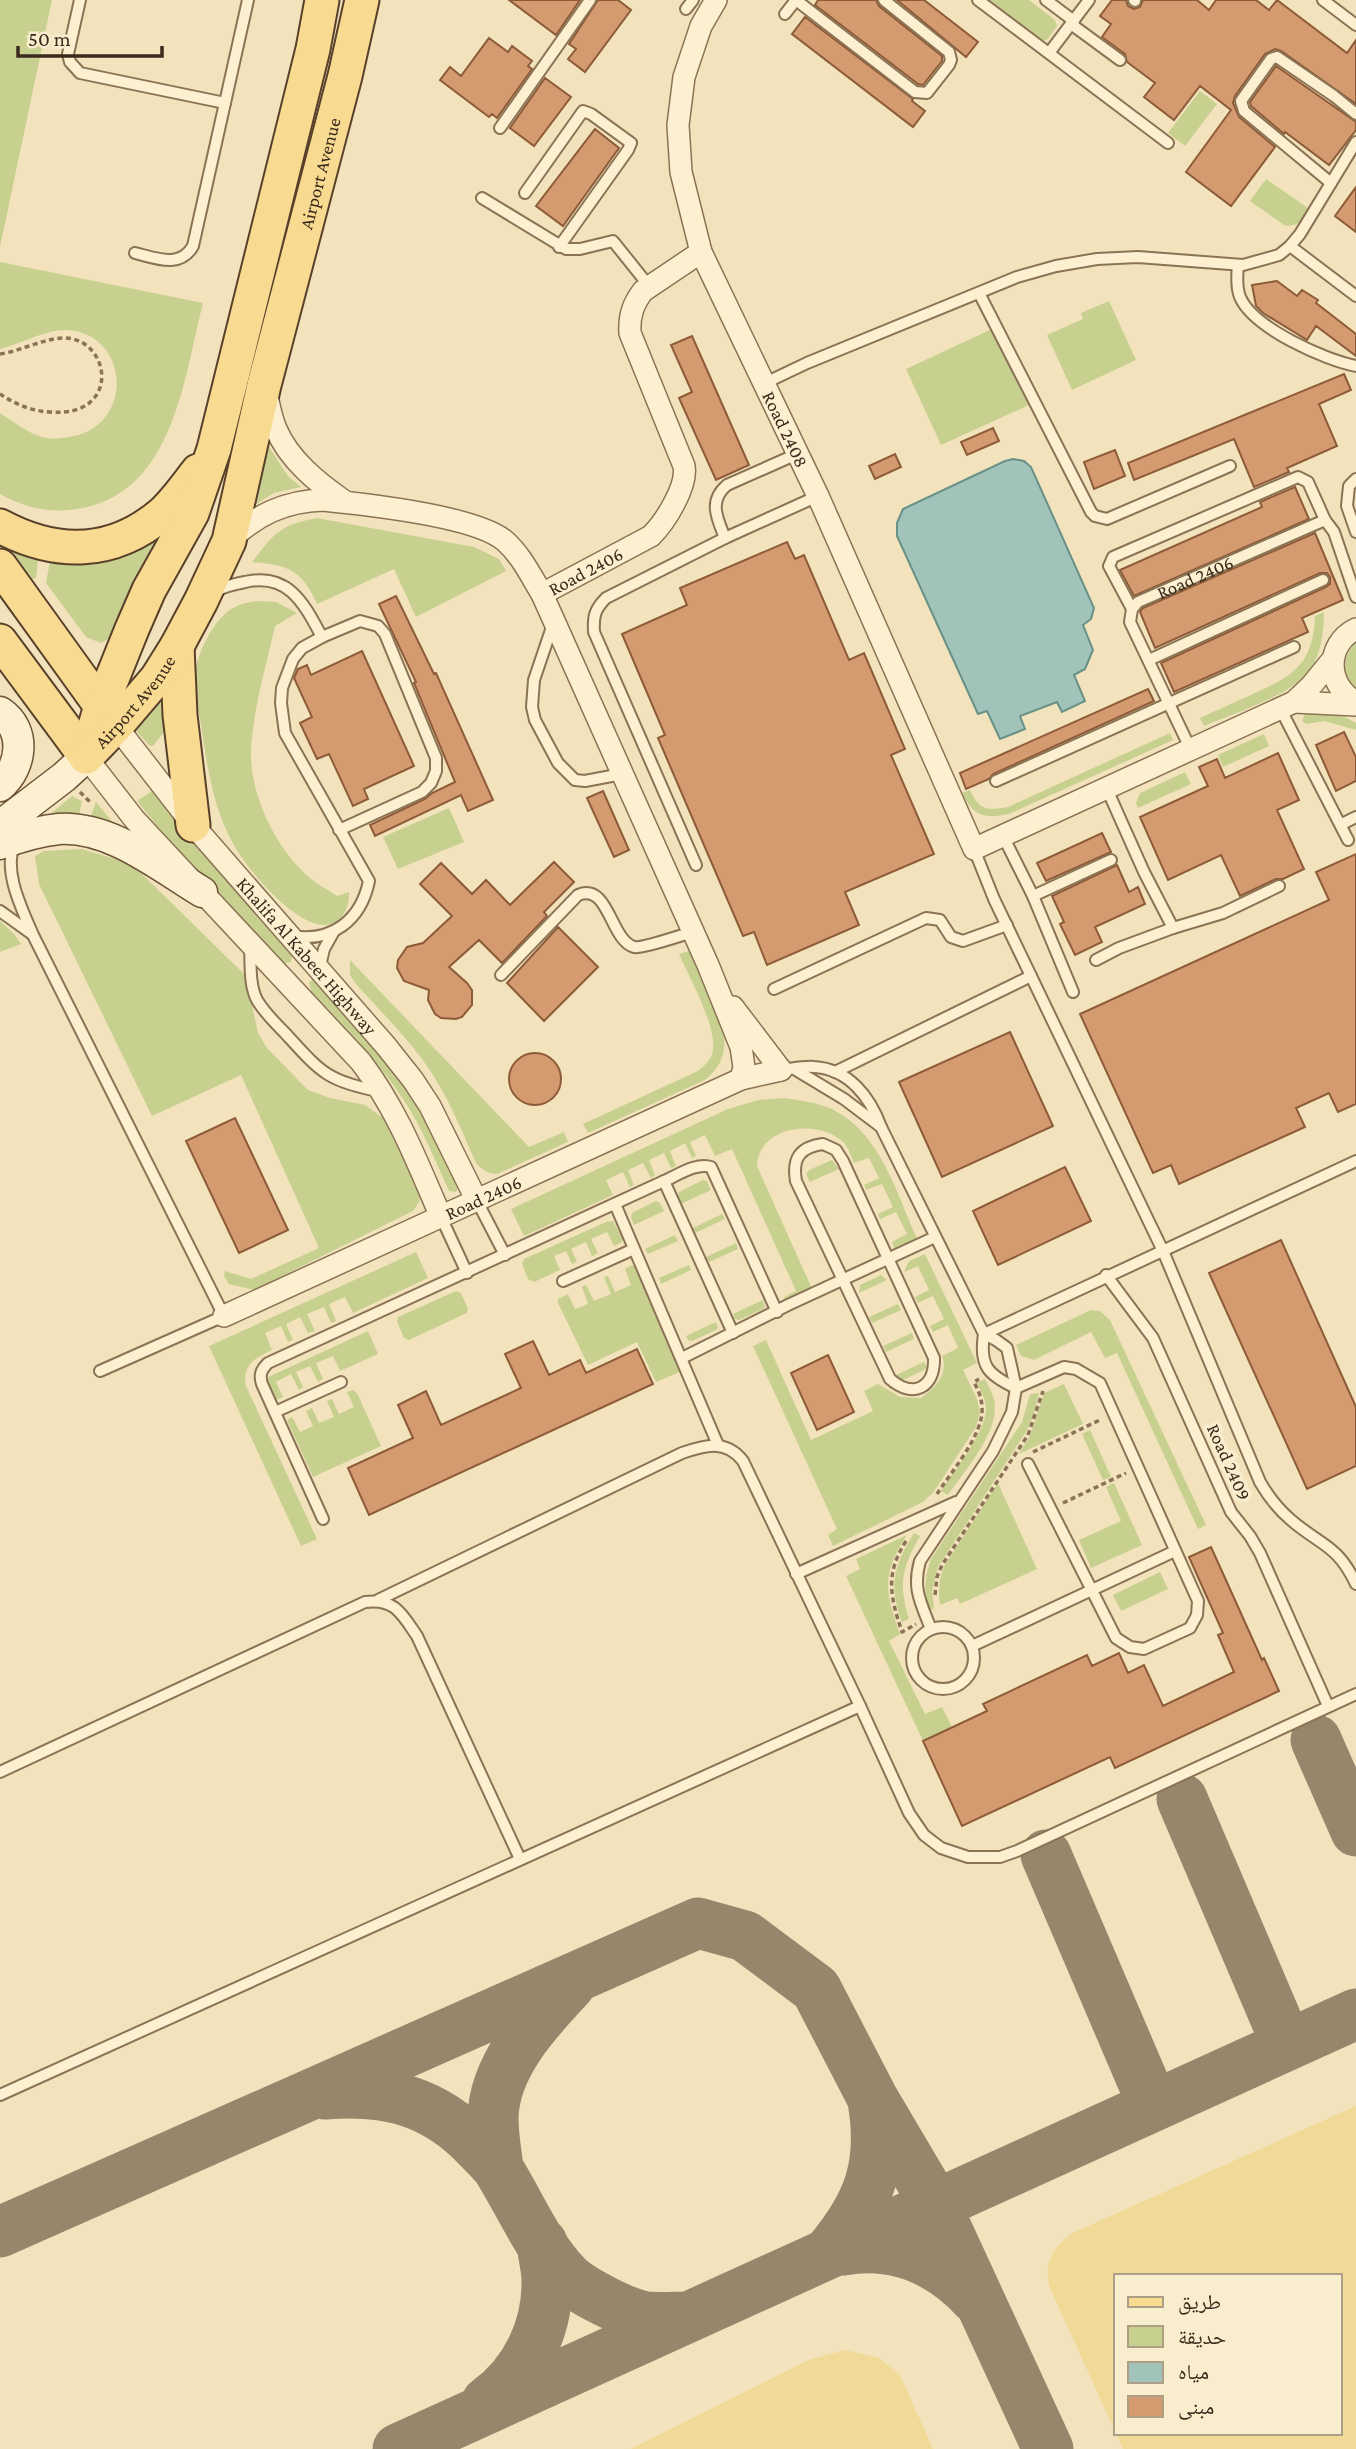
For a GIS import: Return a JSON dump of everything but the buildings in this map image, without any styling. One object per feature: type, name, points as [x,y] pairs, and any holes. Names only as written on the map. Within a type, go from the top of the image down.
[{"type":"main road","name":"Airport Avenue","points":[[86,757],[108,716],[149,590],[192,513],[214,449],[313,49],[322,0]]},
{"type":"main road","name":"Airport Avenue","points":[[108,716],[157,678],[201,601],[229,541],[264,384],[345,76],[362,0]]},
{"type":"main road","points":[[0,526],[47,546],[68,549],[102,545],[134,533],[163,512],[214,449]]},
{"type":"main road","points":[[0,566],[108,716]]},
{"type":"main road","points":[[0,641],[86,757],[6,836]]},
{"type":"main road","points":[[177,646],[180,715],[193,825]]},
{"type":"main road","points":[[0,712],[17,734],[19,757],[8,778],[0,786]]},
{"type":"main road","points":[[6,836],[58,829],[85,830],[128,847],[202,892]]},
{"type":"street","name":"Road 2408","points":[[716,0],[701,26],[684,77],[678,125],[681,172],[701,253],[818,496],[974,849]]},
{"type":"street","name":"Road 2406","points":[[701,253],[649,286],[636,300],[632,310],[630,333],[684,466],[683,486],[660,526],[651,536],[542,594],[708,965],[741,1047],[744,1067],[741,1079]]},
{"type":"street","points":[[264,384],[277,432],[307,473],[346,502]]},
{"type":"street","points":[[229,541],[243,528],[274,508],[304,500],[346,502],[444,518],[491,533],[505,541],[521,560],[542,594]]},
{"type":"street","points":[[974,849],[1287,705],[1322,674],[1333,659],[1342,639],[1356,629]]},
{"type":"street","points":[[1333,659],[1333,674],[1339,687],[1356,704]]},
{"type":"street","points":[[1287,705],[1356,704]]},
{"type":"street","name":"Khalifa Al Kabeer Highway","points":[[108,716],[193,825],[413,1080],[442,1129],[477,1201]]},
{"type":"street","name":"Khalifa Al Kabeer Highway","points":[[86,757],[135,820],[361,1062],[383,1091],[441,1217]]},
{"type":"street","points":[[285,980],[294,967],[301,964],[317,967]]},
{"type":"street","name":"Road 2406","points":[[224,1316],[741,1079],[788,1070],[732,1005],[708,965]]},
{"type":"lane","points":[[80,0],[68,54],[74,68],[80,73],[225,103]]},
{"type":"lane","points":[[135,253],[171,261],[183,258],[190,250],[248,0]]},
{"type":"lane","points":[[500,128],[590,0]]},
{"type":"lane","points":[[785,14],[796,0],[915,92],[927,93],[950,65],[951,56],[884,0]]},
{"type":"lane","points":[[978,0],[1168,143]]},
{"type":"lane","points":[[1045,0],[1120,60]]},
{"type":"lane","points":[[1049,53],[1089,0]]},
{"type":"lane","points":[[1323,0],[1356,25]]},
{"type":"lane","points":[[1331,183],[1244,111],[1241,101],[1276,57],[1356,114]]},
{"type":"lane","points":[[524,193],[583,111],[631,143],[559,247]]},
{"type":"lane","points":[[763,384],[807,363],[1017,277],[1056,266],[1097,259],[1138,257],[1238,264],[1279,255],[1290,246],[1356,142]]},
{"type":"lane","points":[[482,198],[559,247],[573,250],[613,241],[649,286]]},
{"type":"lane","points":[[1290,246],[1356,296]]},
{"type":"lane","points":[[1238,264],[1239,295],[1254,315],[1305,349],[1356,366]]},
{"type":"lane","points":[[979,293],[1095,516],[1107,519],[1230,466]]},
{"type":"lane","points":[[725,538],[714,508],[720,491],[727,485],[797,454]]},
{"type":"lane","points":[[1190,748],[1130,622],[1132,609],[1109,566],[1113,557],[1298,477],[1308,482],[1325,520],[1334,531],[1356,597]]},
{"type":"lane","points":[[1356,479],[1350,483],[1352,495],[1347,506],[1356,532]]},
{"type":"lane","points":[[696,865],[594,632],[593,619],[597,607],[606,598],[725,538],[818,496]]},
{"type":"lane","name":"Road 2406","points":[[1132,609],[1142,599],[1325,520]]},
{"type":"lane","points":[[1149,660],[1323,580]]},
{"type":"lane","points":[[201,601],[221,588],[250,581],[277,582],[292,591],[303,604],[322,636]]},
{"type":"lane","points":[[289,936],[312,938],[334,931],[358,912],[369,881],[340,831],[292,747],[282,718],[282,688],[293,659],[302,648],[322,636],[360,621],[379,626],[389,642],[436,758],[436,771],[431,783],[422,792],[340,831]]},
{"type":"lane","points":[[554,621],[534,680],[532,707],[535,720],[558,763],[575,780],[586,781],[622,774]]},
{"type":"lane","points":[[996,780],[1294,647]]},
{"type":"lane","points":[[1287,705],[1349,840]]},
{"type":"lane","points":[[1106,787],[1144,872],[1173,928]]},
{"type":"lane","points":[[1342,824],[1356,817]]},
{"type":"lane","points":[[6,836],[13,882],[33,935],[224,1316],[100,1371]]},
{"type":"lane","points":[[1003,836],[1033,896],[1073,992]]},
{"type":"lane","points":[[974,849],[1007,925],[1163,1251],[1260,1482],[1283,1513],[1334,1550],[1349,1569],[1356,1584]]},
{"type":"lane","points":[[1033,896],[1111,860]]},
{"type":"lane","points":[[1096,960],[1119,948],[1173,928],[1223,914],[1279,887]]},
{"type":"lane","points":[[501,975],[578,895],[583,893],[588,892],[598,897],[625,940],[634,947],[640,948],[693,932]]},
{"type":"lane","points":[[0,911],[33,935]]},
{"type":"lane","points":[[774,989],[926,918],[940,920],[951,937],[963,941],[1007,925]]},
{"type":"lane","points":[[317,967],[334,931]]},
{"type":"lane","points":[[250,944],[253,988],[266,1012],[324,1073],[348,1085],[383,1091]]},
{"type":"lane","points":[[835,1072],[1031,976]]},
{"type":"lane","points":[[788,1070],[810,1066],[835,1072],[852,1081],[865,1094],[984,1334],[983,1360],[995,1378],[1016,1388],[1064,1367],[1076,1369],[1100,1383],[1198,1601],[1197,1615],[1190,1628],[1144,1649],[1130,1647],[1116,1638],[1028,1464]]},
{"type":"lane","points":[[788,1070],[844,1099],[881,1127]]},
{"type":"lane","points":[[823,1144],[836,1150],[843,1161],[934,1358],[935,1372],[927,1384],[915,1390],[901,1388],[890,1379],[843,1280],[796,1181],[794,1167],[799,1154],[810,1146],[823,1144]]},
{"type":"lane","points":[[984,1334],[1356,1161]]},
{"type":"lane","points":[[323,1519],[260,1377],[268,1363],[664,1181],[698,1166],[711,1167],[777,1311]]},
{"type":"lane","points":[[664,1181],[733,1333]]},
{"type":"lane","points":[[477,1201],[505,1255]]},
{"type":"lane","points":[[615,1204],[718,1445]]},
{"type":"lane","points":[[441,1217],[467,1273]]},
{"type":"lane","points":[[682,1358],[935,1237]]},
{"type":"lane","points":[[563,1280],[634,1249]]},
{"type":"lane","name":"Road 2409","points":[[1106,1275],[1148,1331],[1160,1352],[1231,1511],[1261,1553],[1328,1706]]},
{"type":"lane","points":[[929,1624],[918,1597],[918,1570],[925,1552],[1003,1433],[1012,1412],[1016,1388],[1007,1349],[984,1334]]},
{"type":"lane","points":[[275,1412],[341,1382]]},
{"type":"lane","points":[[0,1772],[365,1602],[378,1600],[682,1454],[700,1447],[718,1445],[727,1447],[743,1461],[909,1813],[924,1836],[941,1848],[968,1857],[1000,1857],[1017,1851],[1356,1694]]},
{"type":"lane","points":[[796,1574],[958,1501]]},
{"type":"lane","points":[[972,1646],[1175,1552]]},
{"type":"lane","points":[[378,1600],[402,1613],[416,1636],[520,1859]]},
{"type":"lane","points":[[929,1624],[960,1631],[972,1646],[973,1665],[963,1681],[955,1687],[935,1688],[919,1678],[912,1660],[917,1641],[929,1624]]},
{"type":"lane","points":[[0,2095],[860,1706]]},
{"type":"path","points":[[0,354],[63,338],[77,340],[89,347],[98,358],[102,372],[94,399],[83,408],[70,413],[28,408],[0,394]]},
{"type":"path","points":[[85,830],[90,802],[109,786]]},
{"type":"path","points":[[929,1624],[938,1611],[935,1592],[942,1565],[1028,1435],[1043,1393],[1043,1377]]},
{"type":"path","points":[[1028,1464],[1030,1455],[1037,1450],[1113,1414]]},
{"type":"path","points":[[1051,1508],[1137,1468]]},
{"type":"green space","points":[[0,0],[52,0],[0,247]]},
{"type":"green space","points":[[986,0],[1029,0],[1055,20],[1057,26],[1047,40],[1039,41]]},
{"type":"green space","points":[[1200,91],[1217,104],[1185,146],[1168,133]]},
{"type":"green space","points":[[1266,179],[1308,208],[1300,222],[1284,225],[1250,201]]},
{"type":"green space","points":[[0,262],[203,303],[181,396],[170,426],[156,455],[137,479],[114,497],[83,508],[51,510],[30,507],[0,494],[0,413],[42,437],[54,439],[74,436],[94,428],[107,415],[115,398],[117,380],[113,362],[103,346],[88,335],[59,330],[0,349]]},
{"type":"green space","points":[[1109,301],[1136,360],[1072,390],[1047,335],[1083,319],[1081,313]]},
{"type":"green space","points":[[994,328],[1029,405],[941,445],[906,369]]},
{"type":"green space","points":[[267,444],[288,476],[301,487],[274,493],[253,506]]},
{"type":"green space","points":[[317,518],[474,547],[499,559],[506,571],[416,617],[394,569],[317,604],[306,584],[293,571],[276,565],[252,562],[286,527]]},
{"type":"green space","points":[[159,535],[110,638],[101,643],[86,637],[46,583],[50,561]]},
{"type":"green space","points":[[0,541],[38,560],[36,578],[28,581],[14,566]]},
{"type":"green space","points":[[258,601],[276,602],[297,613],[275,626],[257,706],[252,738],[252,771],[268,822],[287,853],[313,881],[337,896],[349,892],[343,915],[337,921],[326,925],[314,923],[286,906],[252,871],[226,830],[210,778],[196,696],[196,667],[206,641],[222,616],[239,605]]},
{"type":"green space","points":[[1324,612],[1317,657],[1302,679],[1276,696],[1204,726],[1200,718],[1291,673],[1306,656],[1315,616]]},
{"type":"green space","points":[[1356,643],[1356,690],[1348,679],[1345,667],[1348,655]]},
{"type":"green space","points":[[160,701],[165,731],[153,746],[150,746],[136,731]]},
{"type":"green space","points":[[1305,713],[1337,713],[1356,723],[1356,730],[1324,721],[1307,724],[1302,721]]},
{"type":"green space","points":[[1170,733],[1173,740],[1009,814],[981,814],[971,807],[962,793],[970,790],[984,808],[1008,807]]},
{"type":"green space","points":[[1264,734],[1269,746],[1223,767],[1218,755]]},
{"type":"green space","points":[[1185,772],[1191,784],[1138,808],[1136,803],[1140,793]]},
{"type":"green space","points":[[152,791],[292,955],[291,962],[283,964],[137,801]]},
{"type":"green space","points":[[72,796],[82,801],[78,820],[42,821]]},
{"type":"green space","points":[[96,802],[119,830],[89,821]]},
{"type":"green space","points":[[449,808],[464,842],[398,869],[383,837]]},
{"type":"green space","points":[[81,849],[116,859],[139,871],[246,976],[258,1033],[267,1048],[308,1090],[330,1098],[365,1105],[383,1118],[420,1194],[419,1202],[413,1211],[254,1290],[229,1284],[224,1276],[225,1271],[251,1279],[319,1248],[241,1075],[152,1116],[39,884],[35,856],[44,851]]},
{"type":"green space","points":[[0,921],[15,935],[21,944],[0,952]]},
{"type":"green space","points":[[689,951],[724,1034],[724,1048],[719,1065],[705,1080],[588,1133],[583,1124],[698,1071],[711,1057],[713,1044],[708,1018],[679,954]]},
{"type":"green space","points":[[350,960],[529,1147],[564,1132],[568,1142],[497,1174],[483,1170],[476,1163],[433,1075],[406,1039],[356,984],[350,975]]},
{"type":"green space","points":[[313,978],[394,1068],[425,1117],[458,1187],[456,1192],[449,1191],[416,1121],[393,1085],[312,992],[309,983]]},
{"type":"green space","points":[[784,1098],[827,1107],[860,1130],[884,1163],[917,1238],[895,1249],[892,1242],[907,1234],[896,1212],[880,1219],[878,1214],[893,1207],[882,1184],[866,1190],[864,1185],[879,1178],[869,1158],[854,1163],[844,1143],[833,1135],[806,1128],[779,1134],[768,1142],[760,1152],[757,1166],[813,1291],[787,1303],[784,1297],[796,1291],[732,1149],[715,1156],[705,1135],[690,1142],[696,1156],[692,1158],[685,1143],[670,1151],[676,1166],[671,1168],[664,1153],[649,1160],[655,1175],[651,1178],[643,1163],[628,1170],[634,1185],[630,1187],[623,1172],[606,1180],[613,1195],[524,1236],[511,1209],[728,1109],[758,1100]]},
{"type":"green space","points":[[832,1160],[839,1169],[810,1182],[806,1174],[809,1170]]},
{"type":"green space","points":[[703,1180],[707,1181],[711,1190],[681,1204],[679,1192]]},
{"type":"green space","points":[[656,1201],[664,1211],[634,1225],[632,1213]]},
{"type":"green space","points":[[722,1214],[725,1219],[695,1233],[693,1228]]},
{"type":"green space","points":[[613,1221],[623,1239],[622,1242],[614,1246],[607,1232],[591,1239],[598,1253],[592,1256],[586,1242],[571,1249],[577,1262],[572,1264],[566,1251],[554,1256],[560,1270],[534,1282],[528,1279],[522,1264],[524,1259]]},
{"type":"green space","points":[[675,1235],[678,1241],[648,1254],[645,1249]]},
{"type":"green space","points":[[736,1243],[738,1249],[709,1262],[706,1257]]},
{"type":"green space","points":[[416,1252],[428,1278],[353,1313],[345,1297],[329,1304],[336,1321],[331,1323],[324,1307],[307,1314],[315,1331],[308,1333],[300,1317],[286,1324],[293,1340],[288,1342],[281,1326],[265,1333],[272,1350],[255,1359],[248,1367],[246,1386],[317,1539],[301,1546],[209,1346]]},
{"type":"green space","points":[[925,1254],[977,1363],[963,1370],[977,1399],[980,1413],[976,1427],[933,1493],[923,1502],[833,1546],[828,1535],[837,1529],[753,1346],[766,1340],[811,1440],[873,1411],[864,1391],[878,1384],[900,1397],[921,1398],[936,1385],[942,1375],[942,1356],[958,1348],[948,1325],[933,1332],[930,1326],[944,1319],[933,1296],[918,1303],[915,1297],[929,1290],[918,1266],[904,1272],[909,1261]]},
{"type":"green space","points":[[632,1265],[636,1268],[682,1371],[656,1382],[637,1342],[588,1365],[558,1303],[558,1299],[568,1294],[575,1309],[588,1304],[582,1287],[586,1285],[594,1301],[611,1294],[604,1277],[608,1276],[615,1292],[631,1285],[625,1269]]},
{"type":"green space","points":[[689,1265],[691,1270],[661,1284],[659,1278]]},
{"type":"green space","points":[[881,1275],[887,1280],[859,1293],[860,1285]]},
{"type":"green space","points":[[456,1291],[461,1293],[468,1309],[467,1313],[409,1340],[404,1338],[398,1317]]},
{"type":"green space","points":[[763,1300],[763,1309],[739,1320],[735,1319],[733,1314]]},
{"type":"green space","points":[[898,1304],[901,1310],[872,1323],[869,1317]]},
{"type":"green space","points":[[1091,1310],[1100,1311],[1110,1320],[1206,1525],[1198,1529],[1117,1353],[1105,1358],[1091,1332],[1034,1360],[1021,1356],[1016,1345]]},
{"type":"green space","points":[[716,1322],[716,1330],[692,1341],[688,1340],[686,1336]]},
{"type":"green space","points":[[368,1331],[378,1354],[340,1371],[333,1356],[316,1363],[323,1379],[318,1382],[310,1366],[296,1372],[303,1387],[299,1390],[291,1374],[276,1382],[283,1397],[276,1400],[266,1378]]},
{"type":"green space","points":[[912,1333],[914,1339],[886,1352],[883,1346]]},
{"type":"green space","points":[[924,1362],[927,1367],[924,1370],[901,1381],[898,1379],[896,1375]]},
{"type":"green space","points":[[985,1379],[994,1399],[992,1424],[980,1450],[948,1495],[941,1491],[981,1430],[986,1409],[977,1383]]},
{"type":"green space","points":[[1064,1384],[1083,1424],[1019,1454],[1030,1436],[1044,1393]]},
{"type":"green space","points":[[353,1390],[357,1393],[381,1446],[313,1477],[287,1420],[292,1417],[300,1432],[313,1426],[306,1411],[312,1408],[319,1423],[334,1417],[327,1401],[332,1399],[339,1414],[354,1407],[347,1392]]},
{"type":"green space","points":[[1039,1393],[1026,1432],[938,1567],[932,1591],[934,1608],[928,1612],[925,1586],[931,1559],[1022,1422],[1030,1394]]},
{"type":"green space","points":[[1090,1430],[1111,1477],[1103,1480],[1082,1434]]},
{"type":"green space","points":[[998,1483],[1037,1569],[960,1604],[957,1598],[940,1605],[939,1585],[944,1566]]},
{"type":"green space","points":[[1114,1483],[1142,1545],[1091,1568],[1079,1540],[1121,1521],[1106,1487]]},
{"type":"green space","points":[[914,1533],[920,1536],[909,1557],[903,1585],[909,1619],[902,1622],[895,1597],[895,1576]]},
{"type":"green space","points":[[907,1535],[889,1572],[889,1595],[900,1634],[889,1641],[925,1714],[942,1707],[952,1727],[923,1741],[846,1576],[860,1569],[856,1559]]},
{"type":"green space","points":[[1160,1572],[1168,1589],[1121,1611],[1113,1595]]},
{"type":"sand","points":[[1356,2106],[1356,2449],[1123,2449],[1117,2435],[1342,2435],[1342,2274],[1114,2274],[1114,2429],[1050,2288],[1049,2262],[1056,2248],[1069,2236]]},
{"type":"sand","points":[[846,2350],[879,2358],[900,2375],[933,2449],[631,2449],[811,2359]]},
{"type":"water","points":[[1013,459],[1024,461],[1031,467],[1094,608],[1091,619],[1083,625],[1093,650],[1085,669],[1074,675],[1085,701],[1062,712],[1057,702],[1020,716],[1025,729],[1000,739],[987,711],[978,714],[897,536],[897,523],[903,509]]},
{"type":"taxiway","points":[[1316,1740],[1356,1831]]},
{"type":"taxiway","points":[[1182,1799],[1287,2045]]},
{"type":"taxiway","points":[[1046,1855],[1153,2105]]},
{"type":"taxiway","points":[[0,2232],[698,1923],[745,1936],[816,1989],[873,2099],[935,2204],[1048,2449]]},
{"type":"taxiway","points":[[498,2168],[493,2119],[500,2081],[519,2046],[570,1985]]},
{"type":"taxiway","points":[[398,2449],[1356,2014]]},
{"type":"taxiway","points":[[325,2094],[389,2096],[427,2109],[445,2119],[496,2166],[547,2252],[572,2282],[604,2301],[638,2315],[689,2317]]},
{"type":"taxiway","points":[[829,2252],[854,2217],[870,2182],[876,2145],[873,2101]]},
{"type":"taxiway","points":[[487,2402],[513,2378],[539,2332],[544,2315],[547,2280],[542,2243]]},
{"type":"taxiway","points":[[843,2250],[881,2249],[916,2257],[948,2274],[976,2299]]}]
